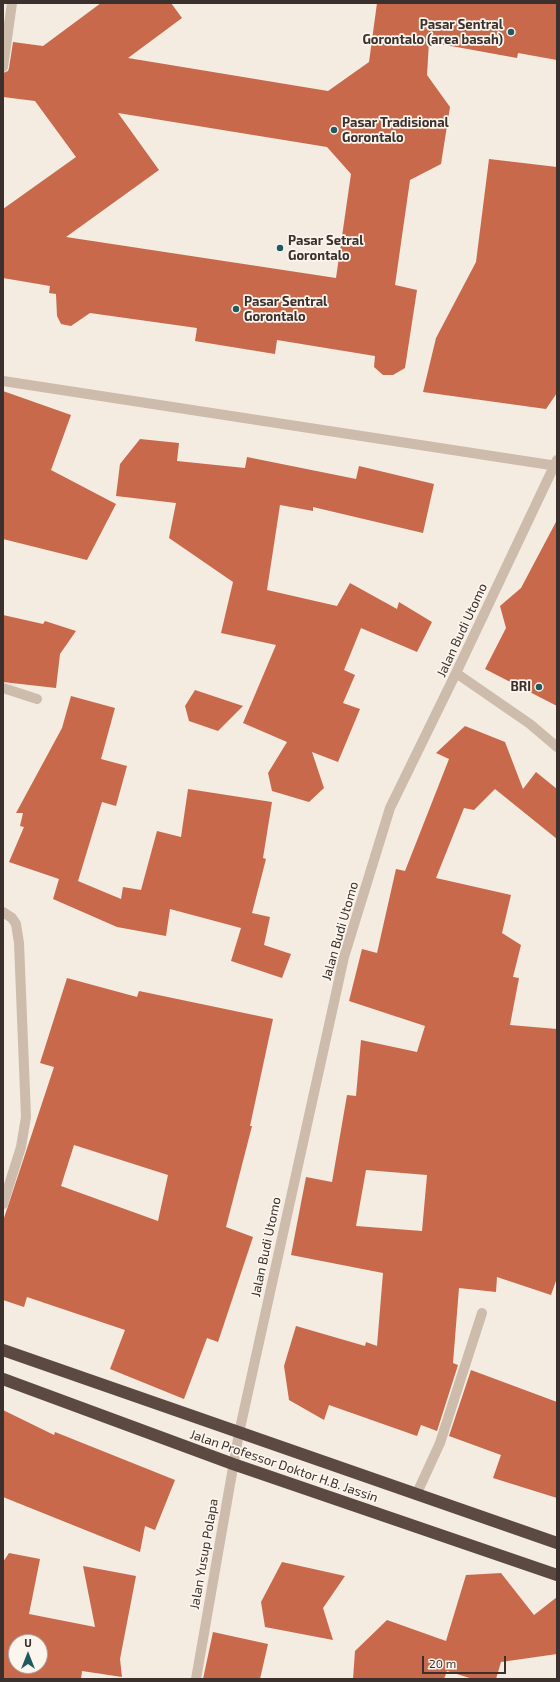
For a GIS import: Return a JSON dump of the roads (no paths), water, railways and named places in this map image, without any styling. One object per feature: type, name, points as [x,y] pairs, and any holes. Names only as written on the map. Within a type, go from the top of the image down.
[{"type":"highway","name":"Jalan Professor Doktor H.B. Jassin","points":[[3,1350],[557,1543]]},
{"type":"highway","name":"Jalan Professor Doktor H.B. Jassin","points":[[3,1379],[232,1464],[557,1575]]},
{"type":"street","points":[[3,67],[12,3]]},
{"type":"street","points":[[3,381],[556,464]]},
{"type":"street","name":"Jalan Budi Utomo","points":[[239,1433],[344,957],[390,808],[556,464]]},
{"type":"street","points":[[456,673],[530,724],[557,747]]},
{"type":"street","points":[[3,688],[37,699]]},
{"type":"street","points":[[3,912],[12,918],[16,924],[19,943],[26,1117],[21,1147],[3,1204]]},
{"type":"street","points":[[416,1493],[440,1443],[482,1313]]},
{"type":"street","name":"Jalan Yusup Polapa","points":[[196,1679],[232,1464],[239,1433]]},
{"type":"place","name":"Pasar Sentral Gorontalo (area basah)","points":[[511,32]]},
{"type":"place","name":"Pasar Tradisional Gorontalo","points":[[334,130]]},
{"type":"place","name":"Pasar Setral Gorontalo","points":[[280,248]]},
{"type":"place","name":"Pasar Sentral Gorontalo","points":[[236,309]]},
{"type":"place","name":"BRI","points":[[539,687]]}]
